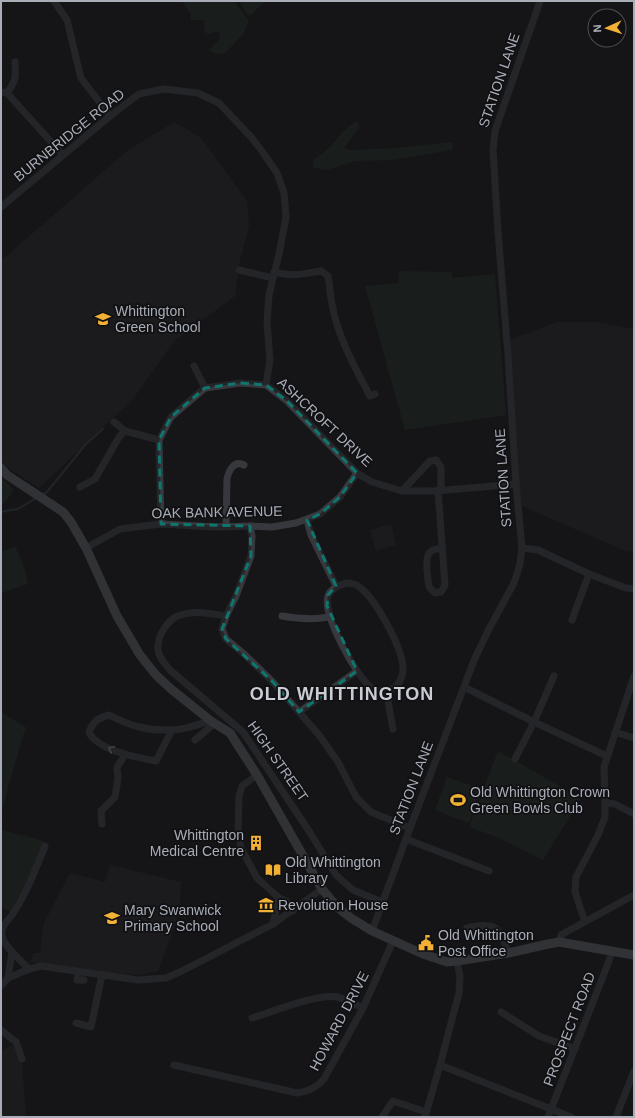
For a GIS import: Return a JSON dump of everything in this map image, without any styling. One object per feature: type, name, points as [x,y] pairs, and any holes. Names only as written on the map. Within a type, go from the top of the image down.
[{"type":"main road","name":"HIGH STREET","points":[[1,468],[7,474],[62,512],[71,522],[86,548],[117,616],[140,655],[156,675],[166,684],[212,723],[230,733],[257,775],[322,889],[336,906],[351,918],[372,931],[434,958],[447,962],[508,953],[559,942]]},
{"type":"main road","points":[[559,942],[634,955]]},
{"type":"street","points":[[54,1],[66,20],[81,78],[110,116]]},
{"type":"street","name":"STATION LANE","points":[[372,931],[475,658],[514,583],[520,564],[522,548],[516,484],[493,150],[495,131],[540,1]]},
{"type":"street","points":[[15,62],[16,77],[14,84],[4,93],[63,155]]},
{"type":"street","name":"BURNBRIDGE ROAD","points":[[1,207],[110,116],[139,94],[164,89],[198,93],[219,103],[252,138],[264,154],[277,173],[284,193],[286,217],[269,295],[267,322],[270,360],[266,385]]},
{"type":"street","points":[[239,270],[274,275],[301,275],[321,271],[328,276],[336,320],[350,358],[370,396],[375,394]]},
{"type":"street","points":[[161,524],[158,440],[171,417],[205,388],[194,366]]},
{"type":"street","name":"ASHCROFT DRIVE","points":[[205,388],[240,383],[266,385],[287,401],[357,473],[372,482],[402,491],[440,490],[516,484]]},
{"type":"street","points":[[114,422],[125,431],[158,440]]},
{"type":"street","points":[[80,487],[95,479],[119,438],[125,431]]},
{"type":"street","points":[[402,491],[430,461],[436,460],[441,467],[440,490],[445,585],[440,592],[435,592],[429,587],[426,557],[432,550],[442,548]]},
{"type":"street","points":[[226,527],[228,472],[235,464],[240,463],[244,465]]},
{"type":"street","name":"OAK BANK AVENUE","points":[[86,548],[120,529],[161,524],[226,527],[272,527],[307,520],[320,514],[340,497],[357,473]]},
{"type":"street","points":[[307,520],[311,535],[336,586]]},
{"type":"street","points":[[250,526],[252,536],[251,556],[222,629],[226,639],[272,681],[319,735],[338,762],[356,797],[371,812],[410,828]]},
{"type":"street","points":[[522,548],[538,550],[588,574],[626,588],[634,589]]},
{"type":"street","points":[[572,620],[588,574]]},
{"type":"street","points":[[347,583],[359,586],[372,600],[387,624],[402,659],[403,670],[401,680],[395,687],[386,690],[375,690],[367,684],[347,655],[329,616],[326,606],[328,595],[336,586],[347,583]]},
{"type":"street","name":"HIGH STREET","points":[[226,616],[210,613],[191,613],[175,617],[162,632],[159,640],[158,650],[162,661],[170,670],[243,732],[309,831],[336,875],[353,890],[382,902]]},
{"type":"street","points":[[282,616],[317,619],[329,616]]},
{"type":"street","points":[[299,712],[357,671]]},
{"type":"street","points":[[515,759],[534,722],[554,676]]},
{"type":"street","points":[[585,922],[575,892],[576,877],[598,835],[605,817],[606,804],[604,767],[634,679]]},
{"type":"street","points":[[464,687],[607,756]]},
{"type":"street","points":[[386,690],[393,729]]},
{"type":"street","points":[[172,730],[156,761],[125,755],[93,740],[89,733],[91,725],[100,717],[109,715],[127,724],[140,728],[172,730],[212,723]]},
{"type":"street","points":[[195,740],[212,723]]},
{"type":"street","points":[[615,732],[634,738]]},
{"type":"street","points":[[102,824],[100,811],[115,797],[118,779],[117,767],[125,755]]},
{"type":"street","name":"HIGH STREET","points":[[257,775],[242,786],[239,796],[241,848],[257,878],[279,898],[286,901],[293,911]]},
{"type":"street","points":[[606,804],[615,804],[634,814]]},
{"type":"street","points":[[406,839],[489,871]]},
{"type":"street","points":[[29,969],[12,952],[2,937],[2,928],[12,914],[34,873],[45,846]]},
{"type":"street","points":[[1,986],[8,978],[29,969],[41,966],[138,980],[166,978],[273,924],[322,889]]},
{"type":"street","points":[[559,942],[561,935],[634,895]]},
{"type":"street","points":[[273,924],[279,898]]},
{"type":"street","points":[[467,928],[481,924],[490,925],[497,929],[504,939],[508,953]]},
{"type":"street","name":"HOWARD DRIVE","points":[[174,1065],[297,1093],[308,1091],[318,1086],[324,1079],[363,1008],[393,941]]},
{"type":"street","name":"PROSPECT ROAD","points":[[548,1117],[612,951]]},
{"type":"street","points":[[8,978],[12,952]]},
{"type":"street","points":[[382,1117],[393,1101],[426,1114],[459,993],[460,976],[457,961]]},
{"type":"street","points":[[79,972],[77,980],[84,980]]},
{"type":"street","points":[[76,1023],[91,1027],[102,976]]},
{"type":"street","points":[[252,1018],[326,996],[337,997],[363,1008]]},
{"type":"street","points":[[501,1012],[539,1036],[575,1049]]},
{"type":"street","points":[[1,1030],[16,1042],[22,1059]]},
{"type":"street","points":[[440,1065],[571,1117]]},
{"type":"street","points":[[616,1117],[634,1071]]},
{"type":"highlighted area","points":[[241,383],[266,385],[287,401],[357,473],[340,497],[320,514],[307,520],[336,586],[328,595],[327,606],[357,671],[299,712],[272,681],[226,639],[222,629],[251,556],[250,526],[161,524],[159,440],[171,417],[205,388]]},
{"type":"shaded area","points":[[182,1],[234,1],[249,21],[243,34],[225,53],[216,54],[209,50],[219,40],[220,33],[216,31],[208,34],[205,32],[204,20],[191,20],[191,14]]},
{"type":"shaded area","points":[[240,1],[265,1],[250,16],[245,12]]},
{"type":"shaded area","points":[[357,121],[359,128],[344,148],[350,150],[396,148],[452,142],[453,149],[393,160],[355,161],[327,170],[314,168],[313,160],[325,152],[345,130]]},
{"type":"shaded area","name":"Whittington Green School","points":[[174,122],[201,138],[247,201],[249,226],[239,264],[235,296],[174,341],[133,399],[39,488],[1,462],[1,261],[127,151]]},
{"type":"shaded area","points":[[398,271],[452,272],[452,278],[495,274],[506,415],[405,430],[365,286],[399,283]]},
{"type":"shaded area","points":[[557,322],[597,322],[634,329],[634,552],[623,550],[520,505],[510,340]]},
{"type":"shaded area","points":[[1,477],[14,490],[1,507]]},
{"type":"shaded area","points":[[391,524],[396,545],[376,551],[370,530]]},
{"type":"shaded area","points":[[15,546],[24,567],[28,584],[1,593],[1,552]]},
{"type":"shaded area","points":[[1,712],[27,728],[23,735],[1,813]]},
{"type":"shaded area","points":[[498,751],[581,798],[543,860],[497,837],[469,827]]},
{"type":"shaded area","name":"Old Whittington Crown Green Bowls Club","points":[[447,777],[481,789],[469,823],[435,810]]},
{"type":"shaded area","points":[[1,830],[44,841],[33,869],[10,912],[1,907]]},
{"type":"shaded area","name":"Mary Swanwick Primary School","points":[[110,865],[181,882],[179,913],[158,971],[141,975],[110,973],[30,962],[34,953],[40,953],[44,923],[70,873],[105,882]]},
{"type":"shaded area","points":[[12,1045],[22,1064],[26,1117],[1,1117],[1,1052]]},
{"type":"waterway","points":[[41,495],[47,492],[85,445],[103,429]]},
{"type":"waterway","points":[[1,513],[4,511],[18,509],[36,498]]},
{"type":"place","name":"Whittington Green School","points":[[103,319]]},
{"type":"place","name":"Old Whittington Crown Green Bowls Club","points":[[458,800]]},
{"type":"place","name":"Whittington Medical Centre","points":[[256,843]]},
{"type":"place","name":"Old Whittington Library","points":[[273,870]]},
{"type":"place","name":"Revolution House","points":[[266,905]]},
{"type":"place","name":"Mary Swanwick Primary School","points":[[112,918]]},
{"type":"place","name":"Old Whittington Post Office","points":[[426,943]]},
{"type":"district","name":"OLD WHITTINGTON","points":[[342,694]]}]
